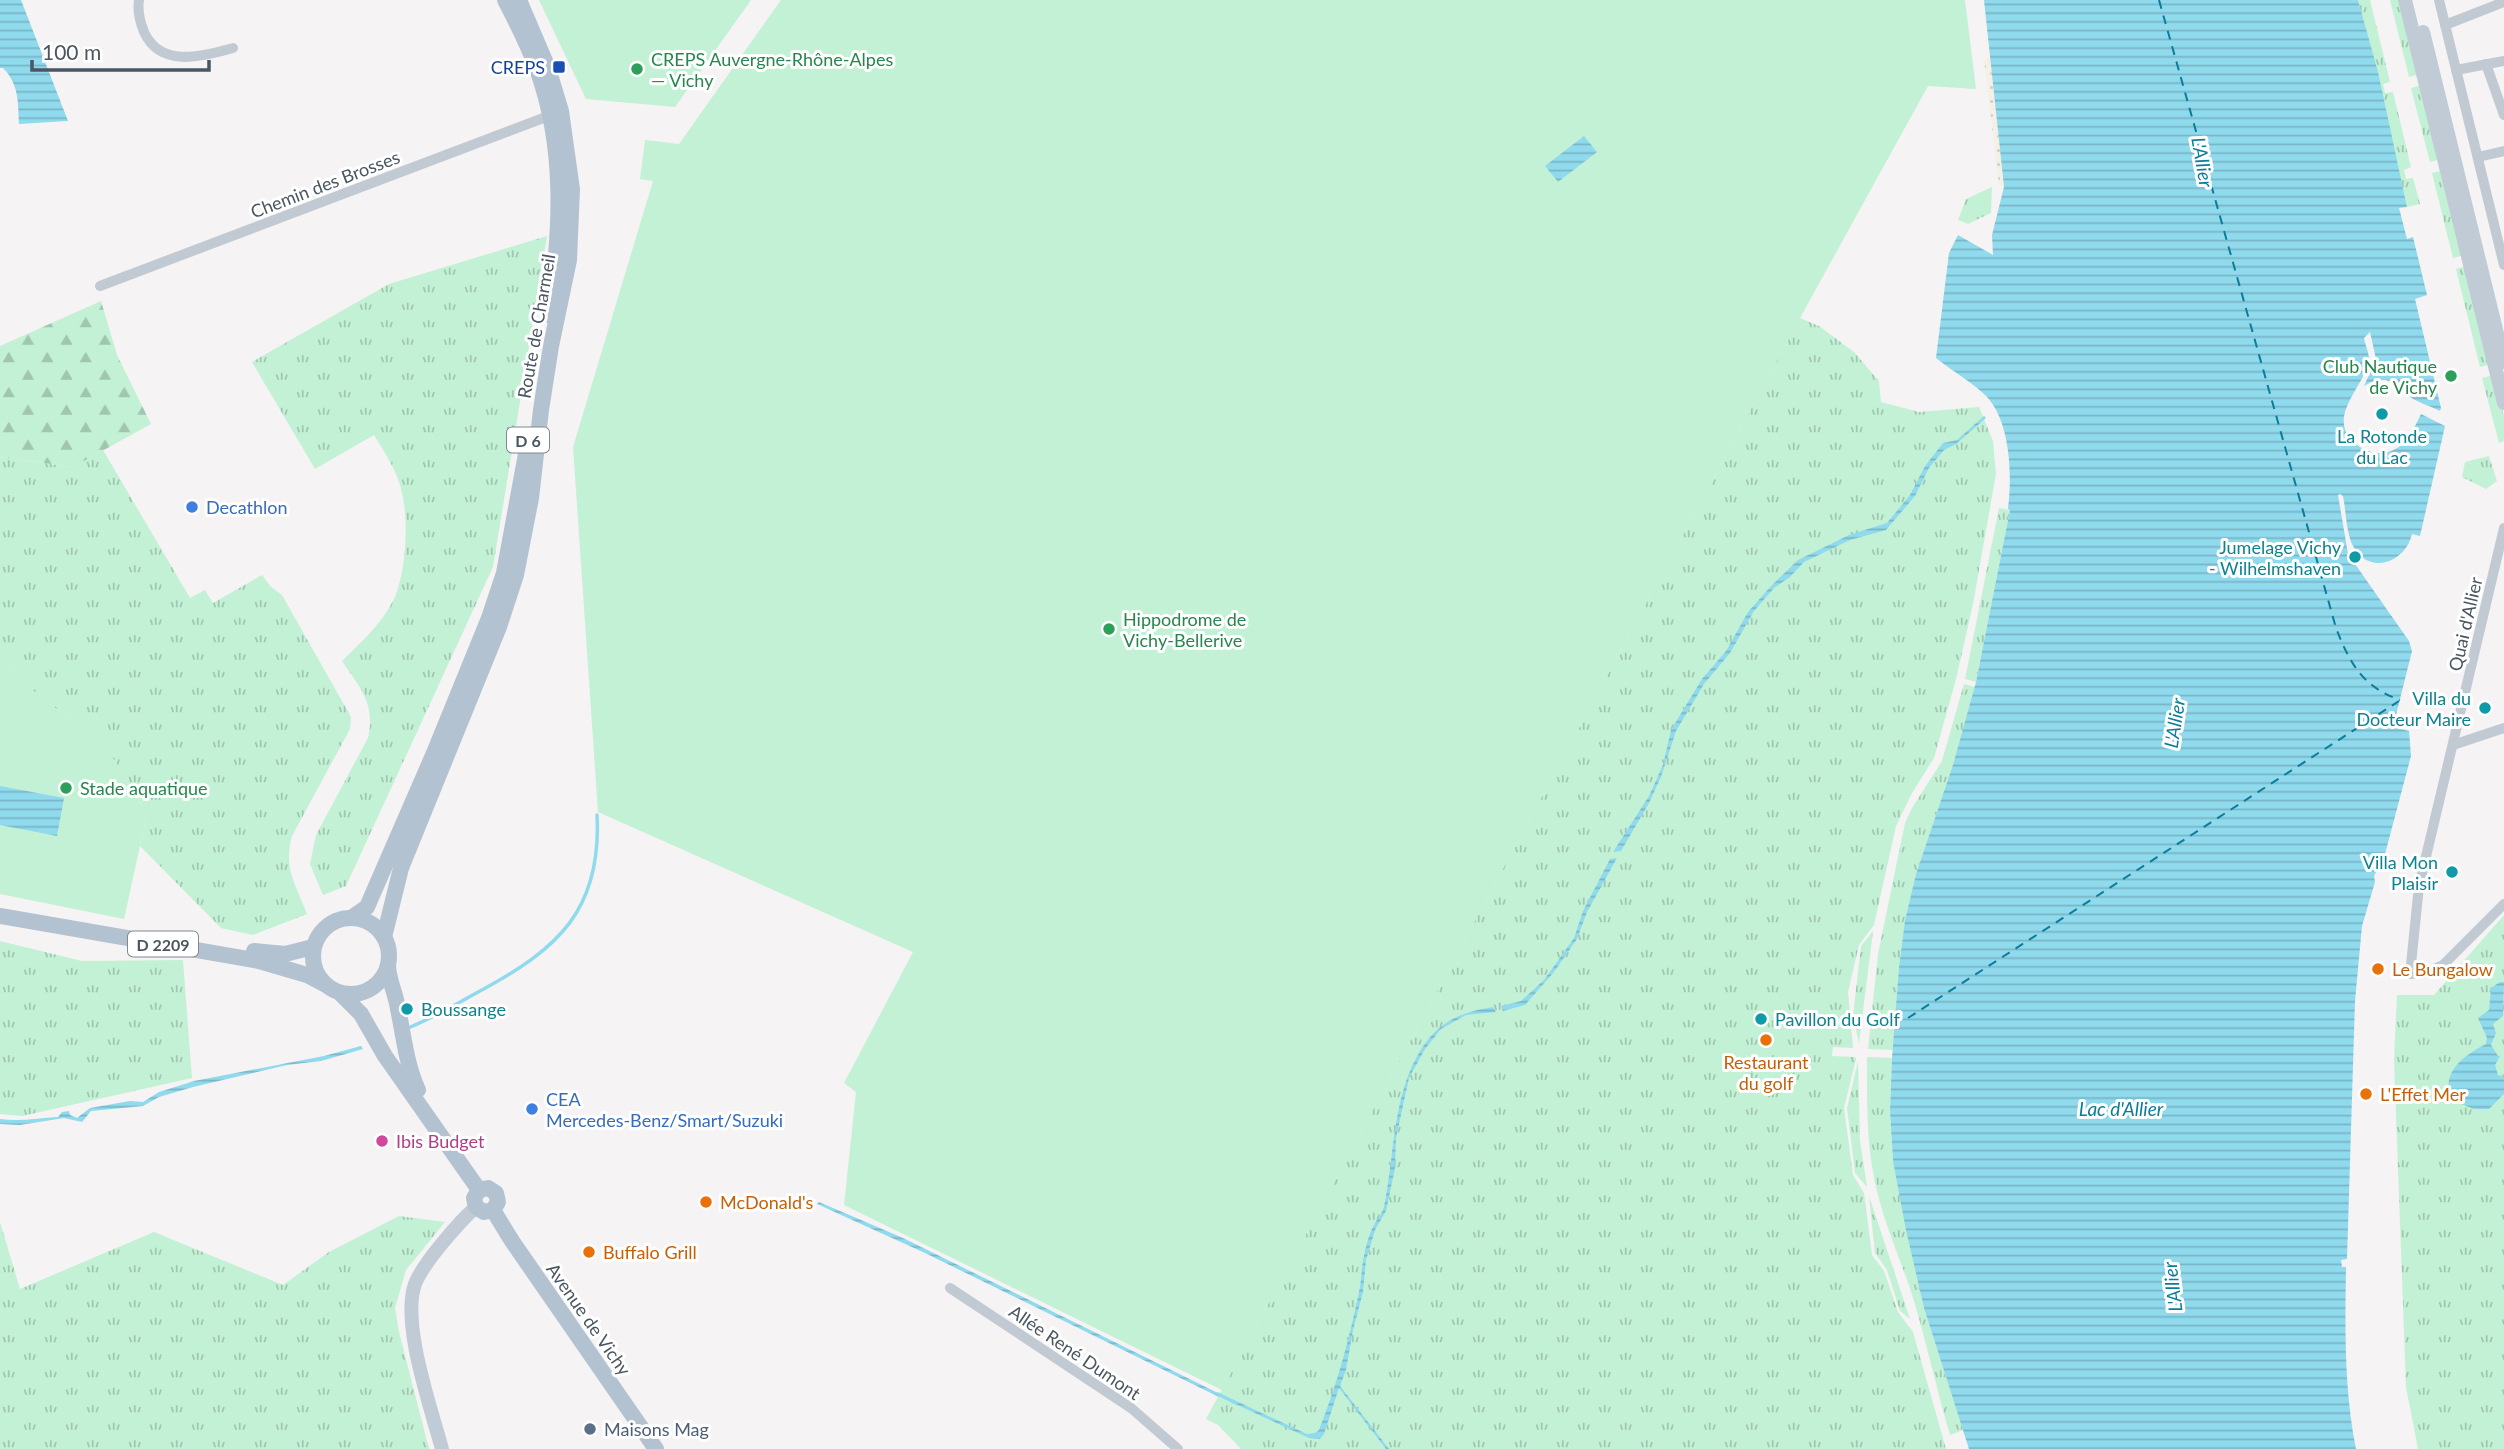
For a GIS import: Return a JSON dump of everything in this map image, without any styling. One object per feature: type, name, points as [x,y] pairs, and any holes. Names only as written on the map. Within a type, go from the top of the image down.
[{"type":"main road","name":"Route de Charmeil","points":[[351,918],[367,907],[434,753],[489,618],[504,573],[557,259],[560,200],[555,113],[505,0]]},
{"type":"main road","name":"Route de Charmeil","points":[[384,937],[401,868],[499,627],[516,575],[531,498],[551,346],[569,260],[572,189],[548,68],[519,0]]},
{"type":"main road","points":[[2405,0],[2504,362]]},
{"type":"main road","points":[[2415,0],[2498,348],[2504,403]]},
{"type":"main road","name":"D 2209","points":[[0,905],[262,953],[285,954],[313,947]]},
{"type":"main road","name":"D 2209","points":[[0,916],[259,961],[307,975],[324,984]]},
{"type":"main road","points":[[430,1118],[411,1075],[398,1005],[389,982],[388,946],[384,937],[370,923],[351,918],[341,919],[323,929],[313,947],[314,967],[324,984],[341,994],[361,1014],[385,1056],[479,1190]]},
{"type":"main road","points":[[341,994],[351,995],[370,990],[384,975],[388,966]]},
{"type":"main road","points":[[488,1188],[496,1193],[498,1202],[493,1210],[484,1212],[476,1207],[474,1198],[479,1190],[488,1188]]},
{"type":"main road","points":[[442,1449],[415,1344],[411,1305],[415,1284],[425,1266],[476,1207]]},
{"type":"main road","name":"Avenue de Vichy","points":[[493,1210],[656,1449]]},
{"type":"street","points":[[139,0],[139,20],[146,37],[162,53],[196,58],[233,48]]},
{"type":"street","points":[[2439,0],[2504,265]]},
{"type":"street","points":[[2445,25],[2504,2]]},
{"type":"street","points":[[2456,70],[2504,61]]},
{"type":"street","points":[[2486,64],[2504,115]]},
{"type":"street","name":"Chemin des Brosses","points":[[100,286],[555,113]]},
{"type":"street","points":[[2477,157],[2504,151]]},
{"type":"street","name":"Quai d'Allier","points":[[2504,528],[2419,886],[2410,974],[2422,974],[2443,965],[2504,904]]},
{"type":"street","points":[[2453,746],[2504,728]]},
{"type":"street","name":"Allée René Dumont","points":[[950,1287],[1131,1408],[1178,1449]]},
{"type":"green space","name":"CREPS Auvergne-Rhône-Alpes — Vichy","points":[[539,0],[751,0],[675,107],[586,99]]},
{"type":"green space","name":"Hippodrome de Vichy-Bellerive","points":[[781,0],[1965,0],[1976,89],[1928,86],[1800,318],[1222,1390],[844,1205],[856,1092],[844,1083],[913,952],[598,812],[573,447],[653,181],[640,179],[645,140],[679,144]]},
{"type":"green space","points":[[2358,0],[2370,0],[2390,82],[2383,84],[2385,93],[2393,92],[2411,167],[2404,170],[2406,179],[2413,178],[2420,204],[2407,207]]},
{"type":"green space","points":[[2390,0],[2402,0],[2420,74],[2409,77]]},
{"type":"green space","points":[[2422,85],[2441,159],[2430,162],[2411,88]]},
{"type":"green space","points":[[2444,170],[2465,255],[2453,258],[2432,173]]},
{"type":"green space","points":[[1992,187],[1991,213],[1968,224],[1958,220],[1966,199]]},
{"type":"green space","points":[[547,236],[493,567],[346,886],[323,895],[310,864],[316,835],[368,738],[370,726],[365,697],[342,661],[377,625],[394,599],[404,561],[404,505],[394,470],[374,435],[315,469],[252,362],[389,284]]},
{"type":"green space","points":[[2467,266],[2491,364],[2480,367],[2456,269]]},
{"type":"green space","points":[[101,301],[117,355],[151,424],[73,467],[0,457],[0,346]]},
{"type":"green space","points":[[1800,318],[1819,326],[1854,352],[1879,381],[1881,402],[1919,412],[1979,407],[1993,441],[1996,474],[1973,604],[1956,679],[1934,758],[1912,793],[1896,826],[1874,925],[1859,945],[1848,992],[1853,1048],[1833,1047],[1832,1056],[1856,1059],[1844,1108],[1853,1175],[1864,1193],[1872,1255],[1884,1271],[1898,1312],[1913,1332],[1946,1449],[1241,1449],[1218,1425],[1206,1419]]},
{"type":"green space","points":[[2494,375],[2504,417],[2504,441],[2499,443],[2482,378]]},
{"type":"green space","points":[[103,450],[190,598],[205,590],[213,603],[262,575],[270,586],[282,595],[351,717],[350,729],[292,836],[290,867],[307,914],[253,935],[221,928],[140,846],[147,814],[115,761],[75,718],[59,711],[25,685],[20,674],[0,661],[0,457],[73,467]]},
{"type":"green space","points":[[2489,456],[2497,481],[2486,489],[2462,477],[2465,462]]},
{"type":"green space","points":[[1999,508],[2010,510],[1976,682],[1965,679]]},
{"type":"green space","name":"Stade aquatique","points":[[0,661],[20,674],[26,685],[59,711],[75,718],[101,745],[115,761],[147,814],[124,919],[0,894]]},
{"type":"green space","points":[[1964,684],[1975,687],[1953,766],[1916,874],[1905,920],[1893,1050],[1868,1049],[1878,954],[1905,823],[1942,761]]},
{"type":"green space","points":[[2504,915],[2504,1449],[2418,1449],[2406,1387],[2394,1060],[2397,995],[2434,995]]},
{"type":"green space","points":[[1873,931],[1859,1043],[1853,1016],[1861,946]]},
{"type":"green space","points":[[0,941],[82,961],[183,960],[192,1078],[22,1116],[0,1114]]},
{"type":"green space","points":[[1867,1057],[1892,1058],[1890,1111],[1893,1161],[1924,1308],[1963,1430],[1950,1435],[1914,1301],[1886,1222],[1874,1178],[1868,1127]]},
{"type":"green space","points":[[1858,1061],[1860,1141],[1867,1187],[1855,1173],[1847,1108]]},
{"type":"green space","points":[[1869,1196],[1910,1319],[1900,1311],[1887,1270],[1875,1253]]},
{"type":"green space","points":[[399,1216],[445,1222],[406,1270],[395,1308],[429,1449],[0,1449],[0,1222],[20,1289],[154,1232],[283,1285],[329,1252]]},
{"type":"sand","points":[[1990,58],[2004,185],[1999,186],[1984,59]]},
{"type":"water","points":[[0,0],[21,0],[68,121],[19,124],[15,87],[8,74],[0,68]]},
{"type":"water","name":"Lac d'Allier","points":[[1984,0],[2358,0],[2378,72],[2407,207],[2399,208],[2407,239],[2413,237],[2427,295],[2415,299],[2441,408],[2440,411],[2416,400],[2389,381],[2378,380],[2364,386],[2376,359],[2370,332],[2364,338],[2369,359],[2366,370],[2348,403],[2344,426],[2349,437],[2360,447],[2379,453],[2402,445],[2410,436],[2421,414],[2445,426],[2420,536],[2412,534],[2402,553],[2394,559],[2376,563],[2359,554],[2350,539],[2343,496],[2338,495],[2348,554],[2409,641],[2412,651],[2393,727],[2409,731],[2411,756],[2385,854],[2374,876],[2375,882],[2362,926],[2355,1001],[2347,1259],[2341,1260],[2342,1267],[2346,1267],[2347,1381],[2356,1449],[1969,1449],[1924,1308],[1893,1161],[1890,1111],[1899,967],[1905,920],[1916,874],[1953,765],[1976,682],[2010,510],[2008,451],[1996,409],[1970,382],[1936,358],[1949,253],[1958,235],[1993,255],[1992,235],[2004,187]]},
{"type":"water","points":[[1584,136],[1597,152],[1558,182],[1545,166]]},
{"type":"water","points":[[1984,416],[1986,418],[1956,444],[1944,450],[1929,468],[1915,496],[1886,530],[1850,540],[1804,562],[1790,577],[1774,588],[1754,611],[1730,653],[1704,684],[1676,731],[1661,777],[1649,803],[1621,851],[1613,852],[1649,796],[1663,765],[1671,730],[1702,679],[1726,651],[1748,612],[1798,560],[1849,535],[1887,523],[1910,495],[1925,466],[1943,443],[1957,440]]},
{"type":"water","points":[[0,786],[64,798],[57,836],[0,825]]},
{"type":"water","points":[[1617,858],[1587,912],[1577,939],[1554,972],[1525,1005],[1503,1011],[1501,1006],[1521,1001],[1544,980],[1574,938],[1583,911],[1610,859]]},
{"type":"water","points":[[2504,982],[2503,1016],[2493,1024],[2496,1033],[2491,1045],[2500,1056],[2495,1065],[2498,1075],[2504,1077],[2504,1094],[2489,1109],[2474,1109],[2453,1101],[2449,1082],[2456,1066],[2486,1044],[2487,1038],[2478,1018],[2489,1010],[2491,988]]},
{"type":"water","points":[[1493,1007],[1496,1012],[1466,1015],[1441,1029],[1425,1049],[1409,1078],[1396,1138],[1395,1168],[1386,1211],[1375,1230],[1366,1260],[1363,1292],[1340,1386],[1389,1449],[1386,1449],[1339,1388],[1320,1439],[1309,1438],[1231,1402],[1232,1399],[1307,1434],[1319,1430],[1347,1345],[1368,1240],[1384,1207],[1396,1125],[1412,1066],[1429,1038],[1444,1024],[1462,1015]]},
{"type":"water","points":[[361,1046],[363,1049],[321,1061],[287,1065],[193,1087],[159,1097],[143,1106],[91,1111],[82,1122],[64,1118],[20,1125],[0,1124],[0,1119],[58,1117],[62,1112],[69,1111],[70,1115],[77,1118],[90,1108],[130,1101],[143,1102],[159,1092],[194,1081],[324,1056]]},
{"type":"water","points":[[819,1202],[903,1238],[1220,1394],[1219,1397],[925,1253],[817,1204]]},
{"type":"waterway","points":[[408,1028],[508,975],[553,942],[570,923],[583,901],[592,877],[597,848],[597,815]]},
{"type":"waterway","points":[[1218,1394],[1236,1403]]},
{"type":"ferry route","points":[[2159,0],[2336,628],[2359,673],[2376,688],[2400,700]]},
{"type":"ferry route","points":[[1908,1018],[2399,701]]},
{"type":"place","name":"CREPS","points":[[559,67]]},
{"type":"place","name":"CREPS Auvergne-Rhône-Alpes — Vichy","points":[[637,69]]},
{"type":"place","name":"Club Nautique de Vichy","points":[[2451,376]]},
{"type":"place","name":"La Rotonde du Lac","points":[[2382,414]]},
{"type":"place","name":"Decathlon","points":[[192,507]]},
{"type":"place","name":"Jumelage Vichy - Wilhelmshaven","points":[[2355,557]]},
{"type":"place","name":"Hippodrome de Vichy-Bellerive","points":[[1109,629]]},
{"type":"place","name":"Villa du Docteur Maire","points":[[2485,708]]},
{"type":"place","name":"Stade aquatique","points":[[66,788]]},
{"type":"place","name":"Villa Mon Plaisir","points":[[2452,872]]},
{"type":"place","name":"Le Bungalow","points":[[2378,969]]},
{"type":"place","name":"Boussange","points":[[407,1009]]},
{"type":"place","name":"Pavillon du Golf","points":[[1761,1019]]},
{"type":"place","name":"Restaurant du golf","points":[[1766,1040]]},
{"type":"place","name":"L'Effet Mer","points":[[2366,1094]]},
{"type":"place","name":"CEA Mercedes-Benz/Smart/Suzuki","points":[[532,1109]]},
{"type":"place","name":"Ibis Budget","points":[[382,1141]]},
{"type":"place","name":"McDonald's","points":[[706,1202]]},
{"type":"place","name":"Buffalo Grill","points":[[589,1252]]},
{"type":"place","name":"Maisons Mag","points":[[590,1429]]},
{"type":"water label","name":"L'Allier","points":[[2203,162]]},
{"type":"water label","name":"L'Allier","points":[[2174,723]]},
{"type":"water label","name":"L'Allier","points":[[2172,1287]]}]
